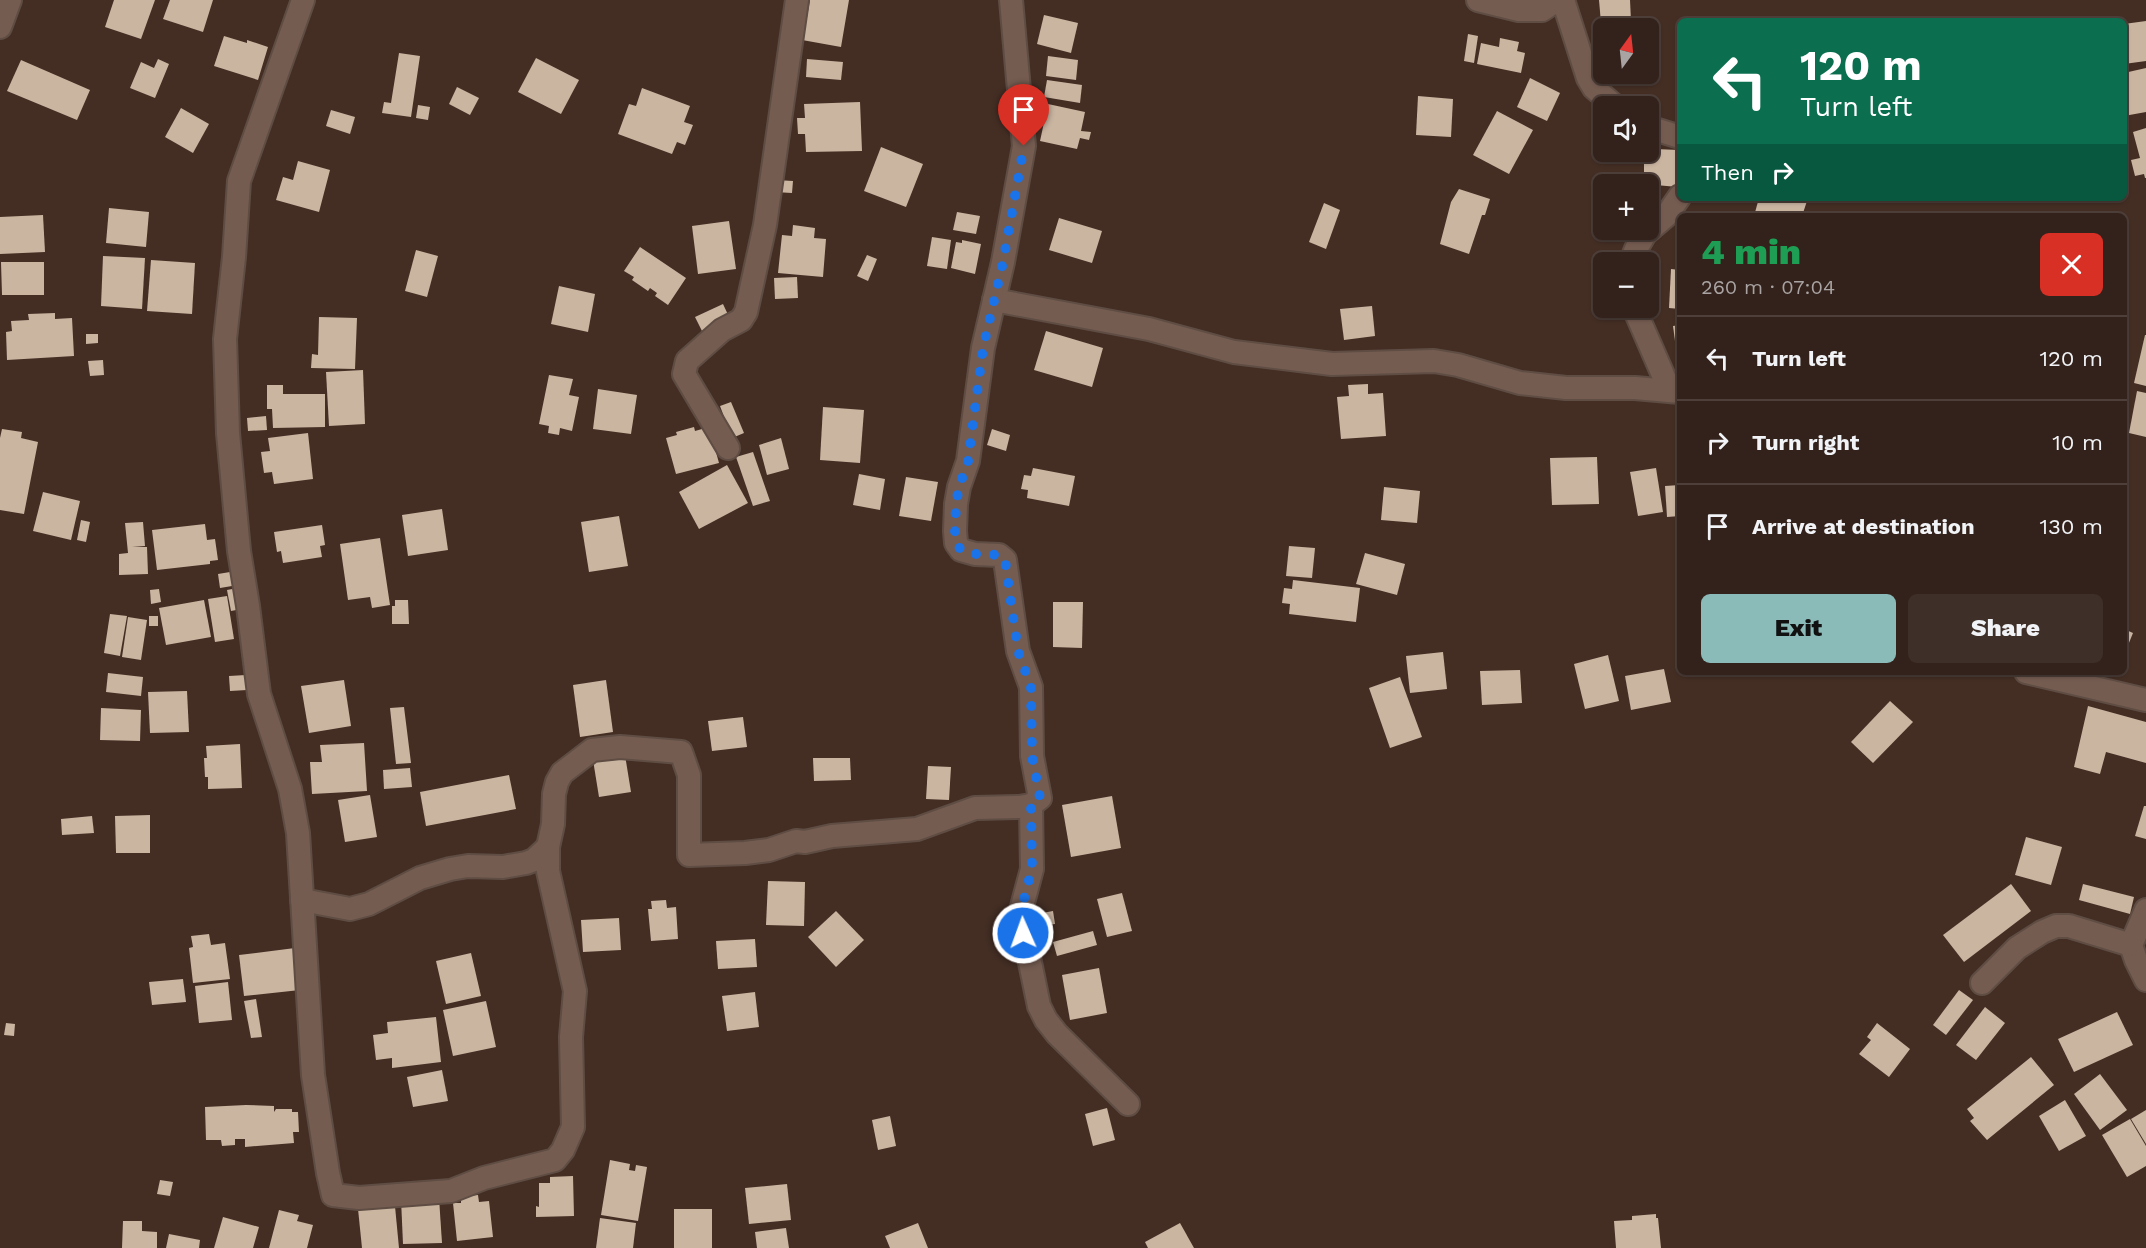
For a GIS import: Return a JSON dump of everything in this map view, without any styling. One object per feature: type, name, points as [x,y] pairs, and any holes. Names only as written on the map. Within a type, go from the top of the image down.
[{"type":"street","points":[[0,27],[10,0]]},
{"type":"street","points":[[303,0],[239,181],[225,339],[230,457],[239,551],[249,606],[259,694],[290,789],[298,833],[313,1075],[328,1173],[333,1195],[359,1198],[451,1191],[484,1178],[555,1160],[563,1150],[573,1127],[571,1037],[575,991],[548,871],[548,847],[553,824],[554,794],[562,773],[592,750],[620,747],[681,752],[689,775],[689,855],[745,853],[769,850],[796,841],[805,842],[842,835],[917,829],[975,808],[1031,805],[1040,798],[1032,756],[1031,687],[1018,651],[1005,560],[999,555],[975,554],[961,550],[956,543],[956,504],[968,461],[983,348],[1015,200],[1024,146],[1011,0]]},
{"type":"street","points":[[728,448],[684,374],[684,366],[722,330],[741,320],[746,312],[765,225],[796,0]]},
{"type":"street","points":[[1478,0],[1519,10],[1542,10],[1557,0]]},
{"type":"street","points":[[1563,0],[1588,78],[1594,88],[1604,96]]},
{"type":"street","points":[[1659,130],[1677,136]]},
{"type":"street","points":[[1635,252],[1645,234],[1666,216],[1677,200]]},
{"type":"street","points":[[994,300],[1149,329],[1234,352],[1332,364],[1434,361],[1532,384],[1566,388],[1635,388],[1675,392]]},
{"type":"street","points":[[1639,318],[1675,392]]},
{"type":"street","points":[[2039,675],[2146,700]]},
{"type":"street","points":[[1031,805],[1032,869],[1020,914],[1039,1006],[1057,1034],[1128,1104]]},
{"type":"street","points":[[302,900],[350,909],[369,904],[420,878],[468,866],[503,867],[534,860],[548,847]]},
{"type":"street","points":[[503,867],[552,889]]},
{"type":"street","points":[[2146,910],[2131,945],[2146,980]]},
{"type":"street","points":[[1982,983],[2017,948],[2056,926],[2069,926],[2131,945]]},
{"type":"building","points":[[114,0],[155,0],[141,39],[105,27]]},
{"type":"building","points":[[170,0],[213,0],[203,32],[163,19]]},
{"type":"building","points":[[810,0],[849,0],[841,47],[791,38],[806,23]]},
{"type":"building","points":[[1599,0],[1630,0],[1631,18],[1601,18]]},
{"type":"building","points":[[1044,15],[1078,23],[1071,53],[1037,44]]},
{"type":"building","points":[[2146,21],[2146,61],[2127,64],[2127,24]]},
{"type":"building","points":[[1468,34],[1478,36],[1474,63],[1464,61]]},
{"type":"building","points":[[224,36],[268,47],[258,80],[214,66]]},
{"type":"building","points":[[1500,38],[1519,42],[1517,51],[1525,53],[1521,73],[1477,64],[1481,43],[1499,47]]},
{"type":"building","points":[[399,53],[420,56],[411,117],[382,113],[384,102],[391,103]]},
{"type":"building","points":[[1048,56],[1078,60],[1076,80],[1046,76]]},
{"type":"building","points":[[536,58],[579,80],[561,114],[518,92]]},
{"type":"building","points":[[158,59],[169,64],[155,98],[130,88],[141,62],[154,68]]},
{"type":"building","points":[[807,59],[843,62],[841,80],[806,77]]},
{"type":"building","points":[[21,60],[90,90],[77,120],[7,91]]},
{"type":"building","points":[[2146,68],[2146,112],[2127,115],[2127,72]]},
{"type":"building","points":[[1530,78],[1560,93],[1547,121],[1517,107]]},
{"type":"building","points":[[1047,80],[1082,85],[1080,103],[1044,97]]},
{"type":"building","points":[[457,87],[479,98],[470,115],[449,104]]},
{"type":"building","points":[[642,88],[690,106],[684,122],[693,125],[685,145],[677,142],[672,154],[618,134],[629,104],[636,106]]},
{"type":"building","points":[[1418,96],[1453,99],[1451,137],[1416,135]]},
{"type":"building","points":[[860,102],[862,151],[806,152],[805,134],[798,134],[797,118],[805,118],[804,104]]},
{"type":"building","points":[[1048,104],[1085,112],[1081,131],[1091,132],[1089,140],[1080,138],[1077,149],[1040,141]]},
{"type":"building","points":[[418,105],[430,107],[428,120],[416,118]]},
{"type":"building","points":[[181,108],[209,124],[193,153],[165,137]]},
{"type":"building","points":[[331,110],[355,117],[350,134],[326,126]]},
{"type":"building","points":[[1497,111],[1533,130],[1509,174],[1473,155]]},
{"type":"building","points":[[2146,128],[2145,178],[2144,174],[2135,176],[2131,160],[2140,158],[2133,132]]},
{"type":"building","points":[[881,147],[923,164],[906,207],[864,191]]},
{"type":"building","points":[[1659,149],[1677,150],[1677,187],[1659,185],[1659,174],[1644,174],[1644,162],[1659,162]]},
{"type":"building","points":[[298,161],[330,170],[319,212],[276,200],[283,177],[293,180]]},
{"type":"building","points":[[776,180],[793,181],[792,193],[775,192]]},
{"type":"building","points":[[1459,189],[1490,199],[1469,254],[1440,244],[1451,202]]},
{"type":"building","points":[[1758,201],[1807,201],[1803,213],[1755,213]]},
{"type":"building","points":[[1324,203],[1340,210],[1326,249],[1309,242]]},
{"type":"building","points":[[109,208],[149,212],[146,247],[106,243]]},
{"type":"building","points":[[957,212],[980,216],[976,234],[953,230]]},
{"type":"building","points":[[43,215],[45,252],[0,254],[0,217]]},
{"type":"building","points":[[1059,218],[1102,231],[1092,263],[1049,250]]},
{"type":"building","points":[[729,221],[736,269],[698,274],[692,226]]},
{"type":"building","points":[[793,225],[815,228],[814,238],[826,239],[823,277],[778,273],[782,235],[792,236]]},
{"type":"building","points":[[932,237],[951,240],[947,269],[927,266]]},
{"type":"building","points":[[962,240],[981,244],[975,274],[951,268],[956,242],[962,243]]},
{"type":"building","points":[[640,247],[686,278],[668,305],[655,296],[657,293],[650,288],[648,291],[624,271]]},
{"type":"building","points":[[416,250],[438,256],[427,297],[405,291]]},
{"type":"building","points":[[867,255],[877,259],[868,281],[857,276]]},
{"type":"building","points":[[103,256],[145,258],[142,309],[101,306]]},
{"type":"building","points":[[151,260],[195,263],[192,314],[147,311]]},
{"type":"building","points":[[1,262],[44,262],[44,295],[2,295]]},
{"type":"building","points":[[1671,269],[1677,270],[1677,309],[1669,308]]},
{"type":"building","points":[[797,277],[798,298],[775,299],[774,278]]},
{"type":"building","points":[[2127,281],[2129,315],[2127,315]]},
{"type":"building","points":[[559,286],[595,294],[588,332],[551,324]]},
{"type":"building","points":[[723,304],[730,319],[703,333],[695,317]]},
{"type":"building","points":[[1372,306],[1375,336],[1344,340],[1340,309]]},
{"type":"building","points":[[55,313],[55,319],[72,318],[74,356],[7,360],[6,332],[12,331],[11,321],[29,320],[28,314]]},
{"type":"building","points":[[319,317],[357,318],[355,369],[311,368],[312,354],[318,355]]},
{"type":"building","points":[[1677,325],[1677,341],[1675,341],[1673,326]]},
{"type":"building","points":[[1046,331],[1103,348],[1092,387],[1034,370]]},
{"type":"building","points":[[86,334],[98,334],[98,343],[86,344]]},
{"type":"building","points":[[2146,335],[2146,386],[2134,383]]},
{"type":"building","points":[[103,360],[104,375],[90,376],[88,361]]},
{"type":"building","points":[[363,370],[365,424],[329,426],[326,372]]},
{"type":"building","points":[[549,375],[573,379],[569,395],[579,397],[572,431],[560,428],[559,435],[548,433],[549,426],[539,424]]},
{"type":"building","points":[[1368,384],[1368,394],[1383,393],[1386,436],[1341,439],[1337,397],[1349,396],[1348,385]]},
{"type":"building","points":[[267,385],[283,385],[283,394],[325,394],[325,427],[273,428],[272,409],[267,409]]},
{"type":"building","points":[[598,389],[637,395],[631,434],[593,429]]},
{"type":"building","points":[[2137,391],[2146,393],[2146,437],[2129,433]]},
{"type":"building","points":[[731,402],[744,433],[732,438],[720,406]]},
{"type":"building","points":[[823,407],[864,410],[860,463],[820,460]]},
{"type":"building","points":[[266,416],[267,430],[248,431],[247,418]]},
{"type":"building","points":[[694,427],[695,431],[709,427],[719,463],[676,474],[666,438],[677,435],[676,432]]},
{"type":"building","points":[[2,429],[22,432],[21,438],[38,442],[24,514],[0,510]]},
{"type":"building","points":[[992,429],[1010,435],[1006,451],[987,445]]},
{"type":"building","points":[[308,433],[313,479],[274,484],[272,472],[264,473],[261,452],[270,451],[268,438]]},
{"type":"building","points":[[781,438],[789,469],[767,475],[759,445]]},
{"type":"building","points":[[753,452],[770,501],[753,506],[736,457]]},
{"type":"building","points":[[1597,457],[1599,504],[1552,505],[1550,458]]},
{"type":"building","points":[[727,465],[748,503],[699,529],[679,492]]},
{"type":"building","points":[[1033,468],[1075,476],[1069,506],[1027,498],[1028,490],[1021,489],[1024,475],[1031,476]]},
{"type":"building","points":[[1656,468],[1663,512],[1638,516],[1630,472]]},
{"type":"building","points":[[859,474],[885,479],[880,510],[853,505]]},
{"type":"building","points":[[906,477],[938,482],[931,521],[899,516]]},
{"type":"building","points":[[1677,485],[1677,516],[1667,517],[1665,486]]},
{"type":"building","points":[[1384,487],[1420,491],[1417,523],[1381,520]]},
{"type":"building","points":[[43,492],[80,501],[71,540],[33,531]]},
{"type":"building","points":[[442,509],[448,550],[408,556],[402,515]]},
{"type":"building","points":[[619,516],[628,566],[589,572],[581,522]]},
{"type":"building","points":[[81,520],[90,522],[86,542],[77,540]]},
{"type":"building","points":[[143,522],[145,546],[132,547],[147,547],[148,574],[119,575],[119,554],[128,553],[125,523]]},
{"type":"building","points":[[205,524],[207,540],[215,539],[218,560],[210,561],[210,564],[157,570],[152,530]]},
{"type":"building","points":[[322,525],[325,545],[320,546],[322,557],[283,563],[281,551],[277,552],[274,532]]},
{"type":"building","points":[[380,538],[390,605],[372,608],[370,597],[348,600],[340,544]]},
{"type":"building","points":[[1289,546],[1315,548],[1312,578],[1286,576]]},
{"type":"building","points":[[1365,553],[1405,564],[1397,595],[1356,584]]},
{"type":"building","points":[[236,571],[238,585],[220,588],[218,574]]},
{"type":"building","points":[[1293,580],[1360,588],[1356,622],[1289,614],[1290,604],[1282,603],[1284,588],[1292,589]]},
{"type":"building","points":[[243,587],[247,608],[231,611],[227,590]]},
{"type":"building","points":[[159,589],[161,602],[151,604],[150,590]]},
{"type":"building","points":[[227,596],[234,639],[215,642],[208,599]]},
{"type":"building","points":[[204,600],[211,637],[166,645],[159,608]]},
{"type":"building","points":[[395,600],[408,600],[409,624],[392,624],[392,606],[395,606]]},
{"type":"building","points":[[1053,602],[1083,602],[1082,648],[1053,647]]},
{"type":"building","points":[[110,614],[127,616],[120,656],[104,653]]},
{"type":"building","points":[[149,616],[158,616],[158,626],[149,626]]},
{"type":"building","points":[[128,617],[147,620],[141,660],[122,657]]},
{"type":"building","points":[[2127,630],[2133,633],[2127,648]]},
{"type":"building","points":[[1443,652],[1447,689],[1410,693],[1406,656]]},
{"type":"building","points":[[1608,655],[1619,701],[1585,709],[1574,664]]},
{"type":"building","points":[[1664,669],[1671,702],[1631,710],[1625,676]]},
{"type":"building","points":[[1520,670],[1522,703],[1482,705],[1480,671]]},
{"type":"building","points":[[108,673],[143,677],[141,696],[106,692]]},
{"type":"building","points":[[246,675],[247,690],[230,691],[229,676]]},
{"type":"building","points":[[1400,677],[1422,737],[1390,748],[1369,688]]},
{"type":"building","points":[[344,680],[351,726],[309,733],[301,686]]},
{"type":"building","points":[[606,680],[613,732],[580,737],[573,685]]},
{"type":"building","points":[[187,691],[189,732],[150,733],[148,692]]},
{"type":"building","points":[[1890,701],[1913,722],[1873,763],[1851,742]]},
{"type":"building","points":[[2088,706],[2146,722],[2146,763],[2106,752],[2100,774],[2074,767]]},
{"type":"building","points":[[404,707],[411,763],[396,764],[390,708]]},
{"type":"building","points":[[101,708],[141,710],[140,741],[100,740]]},
{"type":"building","points":[[743,717],[747,747],[712,751],[708,721]]},
{"type":"building","points":[[364,743],[367,791],[312,794],[310,762],[322,762],[320,745]]},
{"type":"building","points":[[240,744],[242,788],[208,789],[204,758],[207,758],[206,746]]},
{"type":"building","points":[[625,755],[631,792],[599,797],[593,760]]},
{"type":"building","points":[[813,758],[850,758],[851,780],[814,781]]},
{"type":"building","points":[[928,766],[951,767],[949,800],[926,799]]},
{"type":"building","points":[[410,768],[412,787],[384,789],[383,770]]},
{"type":"building","points":[[509,775],[516,809],[426,826],[420,792]]},
{"type":"building","points":[[370,795],[377,837],[345,842],[338,800]]},
{"type":"building","points":[[1112,796],[1121,848],[1071,857],[1062,805]]},
{"type":"building","points":[[2144,806],[2146,806],[2146,839],[2135,836]]},
{"type":"building","points":[[150,815],[150,853],[116,853],[115,816]]},
{"type":"building","points":[[92,816],[94,833],[62,835],[61,819]]},
{"type":"building","points":[[2026,837],[2062,847],[2051,885],[2015,875]]},
{"type":"building","points":[[768,881],[805,882],[804,926],[766,925]]},
{"type":"building","points":[[2011,884],[2031,911],[1964,962],[1943,935]]},
{"type":"building","points":[[2083,884],[2134,897],[2130,914],[2079,900]]},
{"type":"building","points":[[1122,893],[1132,931],[1107,937],[1097,899]]},
{"type":"building","points":[[666,900],[667,908],[676,907],[678,939],[651,941],[648,909],[652,909],[651,901]]},
{"type":"building","points":[[836,911],[864,940],[836,967],[808,937]]},
{"type":"building","points":[[1053,911],[1055,924],[1038,926],[1037,914]]},
{"type":"building","points":[[619,918],[621,950],[583,952],[581,920]]},
{"type":"building","points":[[1093,931],[1097,945],[1057,956],[1053,942]]},
{"type":"building","points":[[209,934],[211,945],[225,943],[230,979],[193,983],[189,948],[193,947],[191,936]]},
{"type":"building","points":[[755,939],[757,967],[718,969],[716,941]]},
{"type":"building","points":[[295,948],[300,990],[244,996],[239,955]]},
{"type":"building","points":[[471,953],[481,996],[446,1004],[436,961]]},
{"type":"building","points":[[1099,968],[1107,1013],[1070,1020],[1062,975]]},
{"type":"building","points":[[183,979],[186,1002],[152,1005],[149,982]]},
{"type":"building","points":[[228,982],[232,1020],[199,1023],[195,986]]},
{"type":"building","points":[[1959,990],[1973,1000],[1946,1035],[1933,1025]]},
{"type":"building","points":[[755,992],[759,1027],[727,1031],[722,996]]},
{"type":"building","points":[[256,999],[262,1037],[251,1038],[244,1001]]},
{"type":"building","points":[[486,1001],[496,1047],[453,1056],[443,1010]]},
{"type":"building","points":[[1985,1007],[2005,1023],[1976,1060],[1956,1045]]},
{"type":"building","points":[[2117,1012],[2133,1045],[2074,1072],[2058,1039]]},
{"type":"building","points":[[436,1017],[441,1062],[392,1068],[392,1058],[376,1060],[373,1035],[388,1033],[387,1022]]},
{"type":"building","points":[[6,1023],[15,1024],[14,1036],[4,1035]]},
{"type":"building","points":[[1877,1023],[1910,1049],[1889,1077],[1859,1054],[1871,1040],[1867,1037]]},
{"type":"building","points":[[2031,1057],[2054,1085],[1987,1140],[1970,1121],[1974,1118],[1967,1109]]},
{"type":"building","points":[[442,1070],[448,1101],[413,1107],[407,1077]]},
{"type":"building","points":[[2100,1074],[2127,1110],[2100,1130],[2074,1094]]},
{"type":"building","points":[[2065,1100],[2086,1136],[2059,1151],[2039,1116]]},
{"type":"building","points":[[274,1106],[274,1112],[276,1109],[292,1109],[292,1112],[298,1112],[299,1132],[293,1132],[294,1143],[245,1147],[245,1139],[235,1139],[235,1145],[222,1146],[221,1140],[206,1140],[205,1107]]},
{"type":"building","points":[[1107,1108],[1115,1140],[1093,1146],[1085,1114]]},
{"type":"building","points":[[2146,1110],[2146,1144],[2131,1119]]},
{"type":"building","points":[[890,1116],[896,1146],[878,1150],[872,1120]]},
{"type":"building","points":[[2130,1119],[2146,1146],[2146,1166],[2127,1177],[2102,1135]]},
{"type":"building","points":[[610,1160],[630,1164],[629,1170],[635,1171],[636,1165],[647,1167],[638,1221],[601,1215]]},
{"type":"building","points":[[573,1176],[574,1216],[536,1217],[536,1206],[539,1207],[539,1183],[550,1183],[550,1177]]},
{"type":"building","points":[[160,1180],[173,1182],[170,1196],[157,1194]]},
{"type":"building","points":[[787,1184],[791,1220],[749,1224],[745,1188]]},
{"type":"building","points":[[478,1195],[479,1202],[489,1201],[493,1237],[457,1241],[453,1203],[461,1203],[461,1197]]},
{"type":"building","points":[[394,1196],[399,1248],[362,1248],[357,1199]]},
{"type":"building","points":[[439,1198],[442,1243],[403,1244],[401,1199]]},
{"type":"building","points":[[674,1209],[712,1209],[712,1248],[674,1248]]},
{"type":"building","points":[[279,1210],[299,1215],[297,1221],[313,1225],[307,1248],[269,1248]]},
{"type":"building","points":[[1656,1214],[1661,1248],[1616,1248],[1614,1221],[1632,1220],[1632,1216]]},
{"type":"building","points":[[223,1217],[259,1227],[253,1248],[214,1248]]},
{"type":"building","points":[[600,1218],[636,1223],[633,1248],[596,1248]]},
{"type":"building","points":[[123,1221],[142,1221],[142,1231],[157,1232],[157,1248],[122,1248]]},
{"type":"building","points":[[918,1223],[928,1248],[890,1248],[885,1236]]},
{"type":"building","points":[[1180,1223],[1194,1248],[1148,1248],[1145,1242]]},
{"type":"building","points":[[786,1228],[789,1248],[757,1248],[755,1232]]},
{"type":"building","points":[[169,1234],[200,1240],[199,1248],[166,1248]]},
{"type":"route","points":[[1023,933],[1020,914],[1032,869],[1031,805],[1040,798],[1032,756],[1031,687],[1018,651],[1005,560],[999,555],[975,554],[961,550],[956,543],[955,531],[956,504],[968,461],[983,348],[1003,262],[1024,146]]}]
